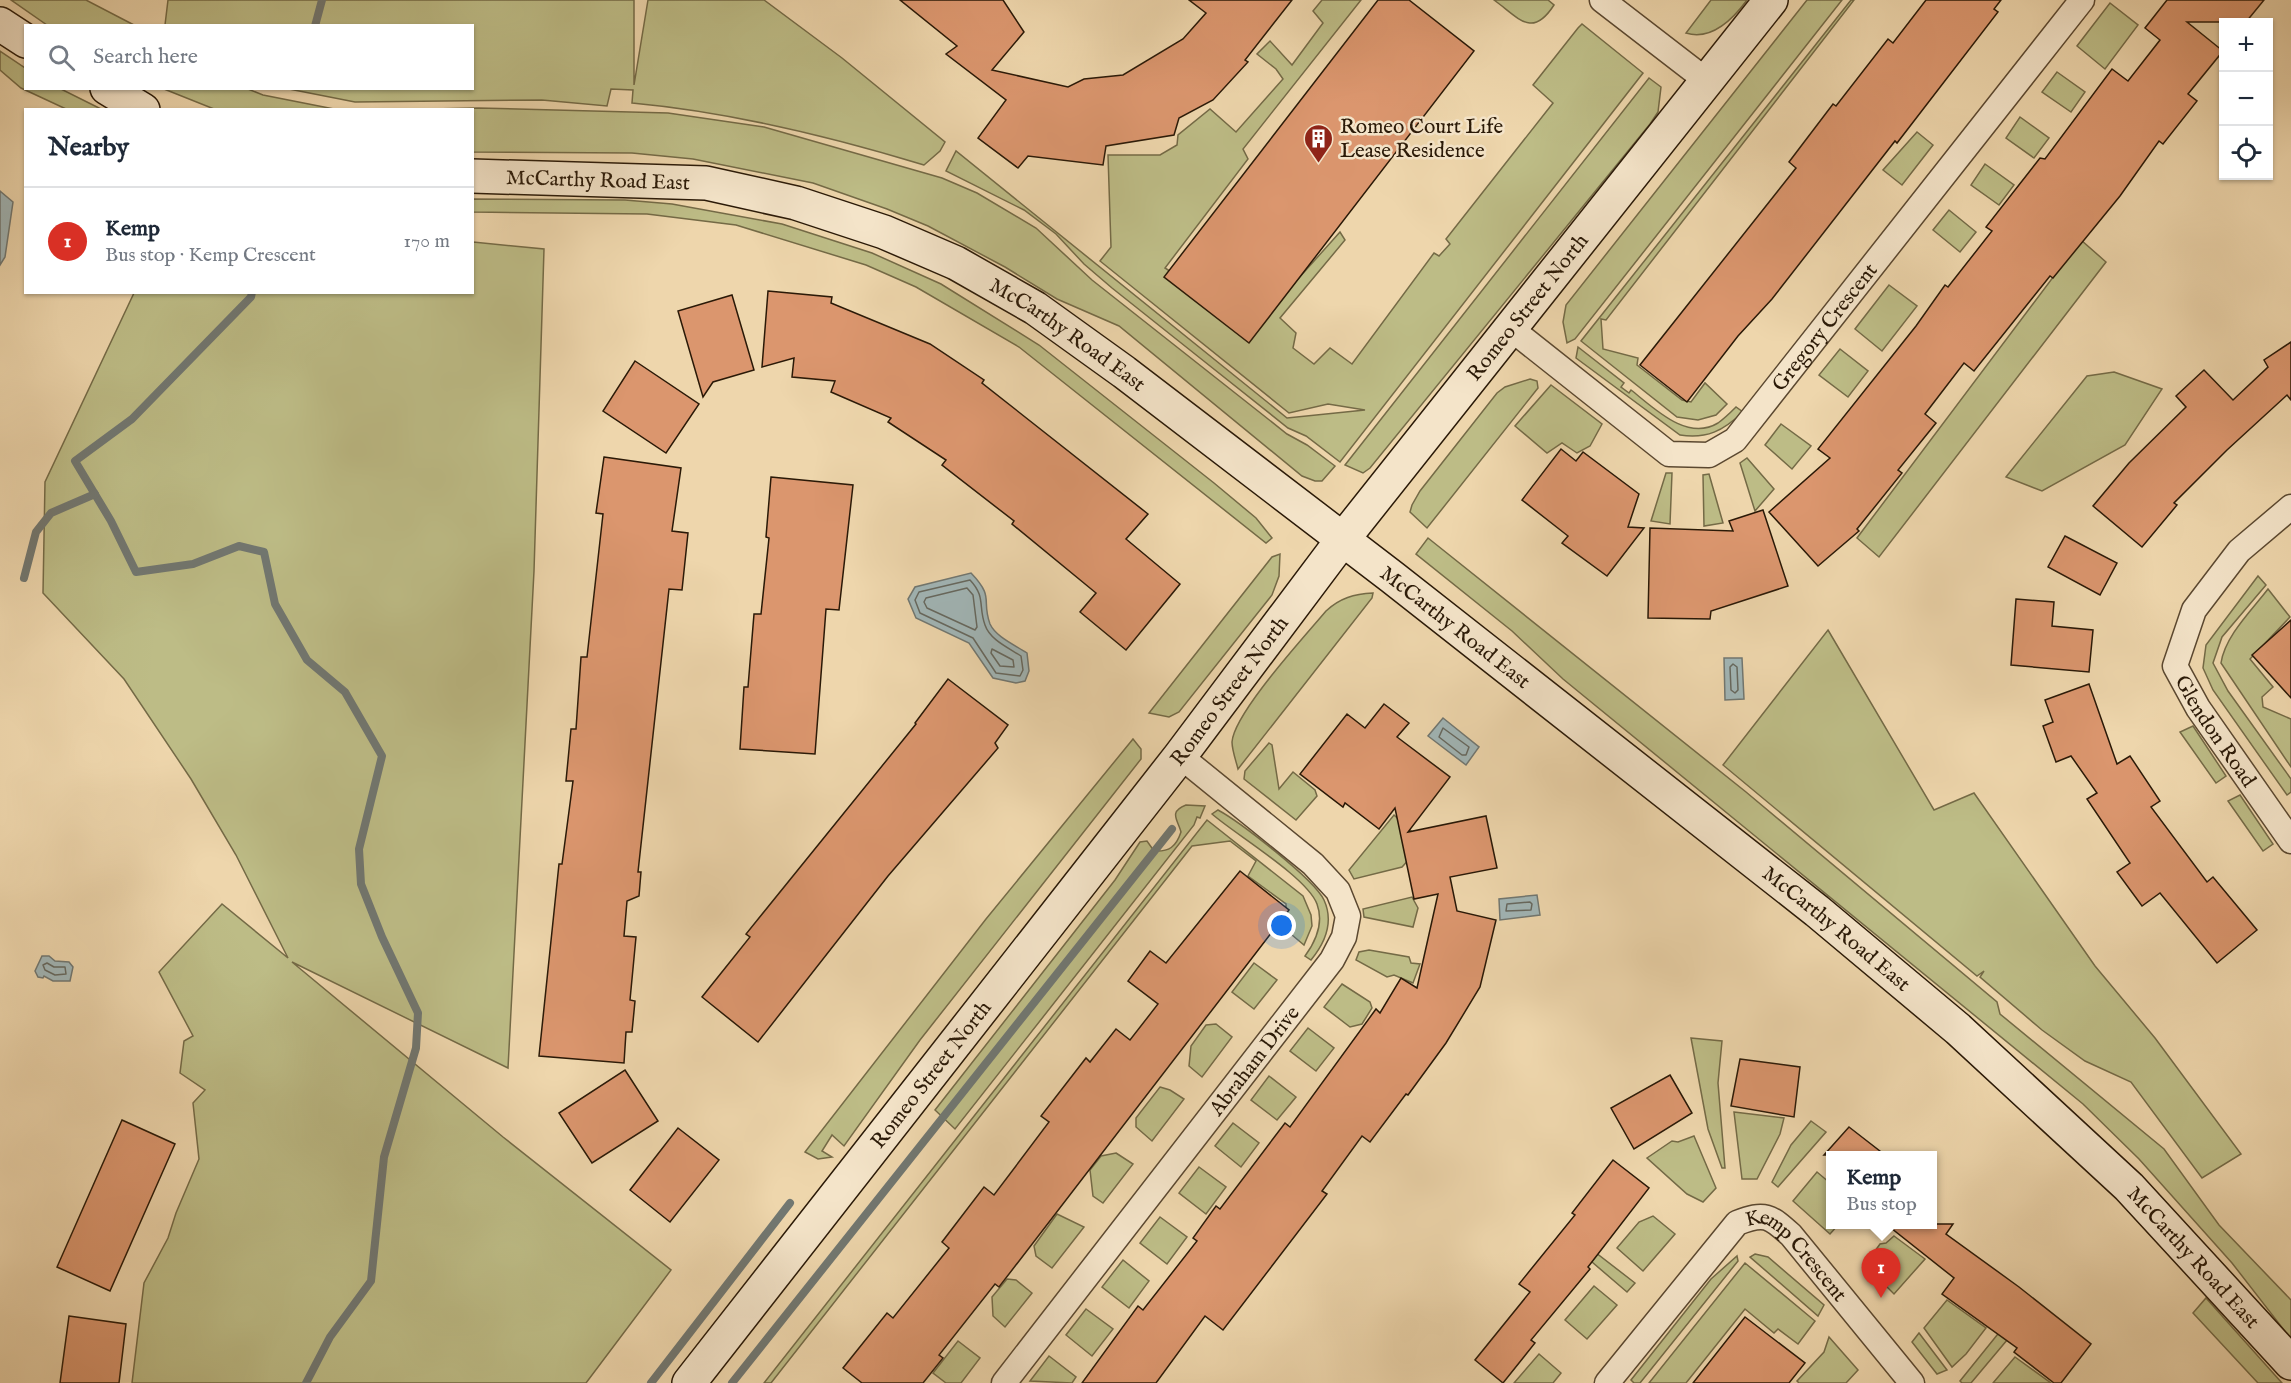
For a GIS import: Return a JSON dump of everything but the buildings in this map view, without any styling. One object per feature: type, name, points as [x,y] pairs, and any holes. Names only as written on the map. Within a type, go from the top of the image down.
[{"type":"street","points":[[1602,0],[1707,81]]},
{"type":"street","name":"Romeo Street North","points":[[689,1383],[1180,756],[1343,539],[1771,0]]},
{"type":"street","name":"Gregory Crescent","points":[[1510,328],[1670,454],[1709,455],[1735,440],[2082,0]]},
{"type":"street","points":[[0,24],[24,40]]},
{"type":"street","points":[[110,90],[140,108]]},
{"type":"street","name":"McCarthy Road East","points":[[474,176],[706,183],[796,203],[884,232],[956,263],[1035,308],[1343,539],[1817,911],[1958,1029],[2130,1187],[2291,1363]]},
{"type":"street","name":"Glendon Road","points":[[2291,507],[2239,551],[2194,610],[2175,666],[2198,708],[2291,841]]},
{"type":"street","name":"Abraham Drive","points":[[1004,1383],[1332,960],[1344,937],[1348,916],[1338,891],[1313,864],[1180,756]]},
{"type":"street","name":"Kemp Crescent","points":[[1607,1383],[1737,1222],[1755,1216],[1771,1217],[1791,1235],[1912,1383]]},
{"type":"shaded area","points":[[11,0],[86,0],[132,24],[46,24]]},
{"type":"shaded area","points":[[168,0],[634,0],[634,85],[648,0],[764,0],[842,58],[945,142],[940,151],[924,165],[779,126],[706,112],[632,103],[633,90],[611,89],[607,106],[542,100],[355,102],[294,90],[474,90],[474,24],[165,24]]},
{"type":"shaded area","points":[[1322,0],[1361,0],[1243,149],[1248,159],[1165,268],[1255,327],[1340,232],[1345,240],[1280,318],[1296,333],[1293,348],[1314,364],[1330,348],[1352,364],[1434,253],[1439,256],[1450,244],[1446,239],[1553,103],[1533,85],[1582,24],[1643,73],[1340,462],[1306,436],[1288,428],[1112,288],[1084,264],[1056,234],[1024,210],[946,171],[956,151],[1287,418],[1365,410],[1328,404],[1289,413],[1100,261],[1111,247],[1108,155],[1160,155],[1177,145],[1178,135],[1210,109],[1236,132],[1283,79],[1276,69],[1257,54],[1270,41],[1292,65],[1323,23],[1313,11]]},
{"type":"shaded area","points":[[1494,0],[1548,0],[1554,5],[1539,21],[1532,23],[1518,18]]},
{"type":"shaded area","points":[[1711,0],[1747,0],[1721,27],[1705,34],[1686,33]]},
{"type":"shaded area","points":[[1807,0],[1842,0],[1575,339],[1567,343],[1563,322],[1566,305]]},
{"type":"shaded area","points":[[1851,0],[1854,0],[1606,320],[1601,319],[1603,349],[1638,358],[1637,365],[1682,400],[1691,402],[1705,383],[1727,404],[1716,415],[1698,420],[1677,417],[1581,341]]},
{"type":"shaded area","points":[[2110,3],[2138,25],[2105,69],[2077,46]]},
{"type":"shaded area","points":[[0,51],[24,67],[24,89],[21,88],[0,70]]},
{"type":"shaded area","points":[[2057,72],[2085,92],[2071,112],[2042,92]]},
{"type":"shaded area","points":[[1649,78],[1661,87],[1658,112],[1650,124],[1370,468],[1363,473],[1345,465]]},
{"type":"shaded area","points":[[25,90],[63,90],[99,108],[64,108]]},
{"type":"shaded area","points":[[166,90],[250,90],[263,95],[329,108],[212,108]]},
{"type":"shaded area","points":[[474,108],[668,113],[764,127],[942,178],[977,193],[1036,228],[1092,280],[1287,434],[1307,445],[1335,466],[1322,481],[1302,476],[1119,326],[1057,299],[1005,267],[928,226],[813,183],[693,159],[632,153],[474,152]]},
{"type":"shaded area","points":[[2020,117],[2049,138],[2034,158],[2006,138]]},
{"type":"shaded area","points":[[1917,132],[1933,145],[1902,185],[1883,170]]},
{"type":"shaded area","points":[[1985,164],[2014,185],[1999,205],[1971,185]]},
{"type":"shaded area","points":[[474,199],[625,200],[672,204],[782,224],[872,253],[941,284],[1039,345],[1214,483],[1256,518],[1272,538],[1266,543],[1019,347],[916,287],[866,265],[736,225],[647,214],[474,212]]},
{"type":"shaded area","points":[[1949,210],[1976,232],[1960,252],[1933,230]]},
{"type":"shaded area","points":[[2081,240],[2106,262],[1879,557],[1857,538]]},
{"type":"shaded area","points":[[474,242],[544,249],[534,571],[508,1068],[292,962],[503,1137],[671,1270],[586,1383],[132,1383],[144,1283],[168,1238],[199,1159],[193,1103],[205,1090],[180,1073],[184,1041],[193,1036],[159,972],[222,904],[288,958],[236,855],[191,779],[124,679],[43,593],[45,482],[134,294],[474,294]]},
{"type":"shaded area","points":[[1889,285],[1917,306],[1882,351],[1855,329]]},
{"type":"shaded area","points":[[1578,347],[1624,383],[1621,387],[1629,393],[1631,390],[1660,413],[1683,426],[1706,428],[1718,423],[1736,407],[1743,412],[1729,424],[1714,432],[1698,436],[1680,435],[1576,358]]},
{"type":"shaded area","points":[[1840,349],[1868,371],[1848,397],[1819,375]]},
{"type":"shaded area","points":[[2114,372],[2162,389],[2125,445],[2042,491],[2006,477],[2087,376]]},
{"type":"shaded area","points":[[1530,379],[1537,381],[1538,388],[1427,528],[1410,512],[1420,491],[1497,393],[1505,387]]},
{"type":"shaded area","points":[[1551,385],[1602,424],[1590,446],[1577,453],[1562,443],[1547,453],[1515,426]]},
{"type":"shaded area","points":[[1781,424],[1811,446],[1792,469],[1765,445]]},
{"type":"shaded area","points":[[1747,458],[1774,489],[1755,511],[1740,463]]},
{"type":"shaded area","points":[[1666,473],[1672,473],[1670,524],[1651,521]]},
{"type":"shaded area","points":[[1709,474],[1723,523],[1704,526],[1703,475]]},
{"type":"shaded area","points":[[1428,538],[1746,792],[1997,1002],[2000,1014],[2164,1149],[2219,1225],[2291,1300],[2291,1339],[2232,1263],[2139,1159],[2083,1104],[1563,679],[1512,631],[1416,554]]},
{"type":"shaded area","points":[[1280,554],[1279,576],[1272,595],[1179,712],[1169,717],[1149,713],[1272,557]]},
{"type":"shaded area","points":[[2258,576],[2266,585],[2222,637],[2213,663],[2228,691],[2291,779],[2291,792],[2287,795],[2213,690],[2203,668],[2206,645]]},
{"type":"shaded area","points":[[2268,589],[2290,617],[2250,659],[2273,687],[2262,697],[2263,707],[2291,719],[2291,767],[2221,663],[2233,633]]},
{"type":"shaded area","points":[[1373,593],[1372,598],[1238,769],[1232,742],[1236,729],[1257,694],[1326,611],[1348,598]]},
{"type":"shaded area","points":[[1828,630],[1934,810],[1974,793],[2095,966],[2155,1038],[2241,1154],[2202,1178],[2131,1082],[2085,1061],[2042,1030],[1980,977],[1984,971],[1977,976],[1723,765]]},
{"type":"shaded area","points":[[2193,726],[2226,776],[2216,783],[2180,732]]},
{"type":"shaded area","points":[[1133,739],[1141,749],[1141,759],[920,1040],[844,1146],[832,1135],[822,1151],[832,1157],[818,1159],[805,1152],[986,919]]},
{"type":"shaded area","points":[[1269,743],[1272,745],[1279,789],[1293,772],[1315,790],[1317,796],[1296,820],[1244,779],[1245,771]]},
{"type":"shaded area","points":[[2240,795],[2273,844],[2263,851],[2228,801]]},
{"type":"shaded area","points":[[1186,805],[1205,806],[1200,818],[1197,817],[1194,825],[955,1129],[935,1110],[1115,880],[1140,842],[1147,841],[1154,851],[1164,851],[1174,845],[1181,832],[1176,813]]},
{"type":"shaded area","points":[[1218,810],[1259,838],[1292,865],[1324,900],[1328,924],[1324,939],[1311,960],[1305,956],[1315,938],[1320,918],[1317,904],[1311,893],[1286,869],[1212,814]]},
{"type":"shaded area","points":[[1394,815],[1424,843],[1402,867],[1354,879],[1349,870]]},
{"type":"shaded area","points":[[1207,820],[1303,896],[1311,915],[1312,926],[1304,945],[1286,930],[1286,904],[1248,876],[1256,861],[1230,841],[1192,846],[771,1383],[764,1383]]},
{"type":"shaded area","points":[[1412,897],[1418,908],[1413,927],[1364,917],[1363,909]]},
{"type":"shaded area","points":[[1369,950],[1409,957],[1411,963],[1420,964],[1413,983],[1394,975],[1387,977],[1356,960],[1359,952]]},
{"type":"shaded area","points":[[1254,963],[1277,980],[1254,1009],[1232,992]]},
{"type":"shaded area","points":[[1342,984],[1370,1002],[1372,1008],[1362,1024],[1350,1027],[1324,1007]]},
{"type":"shaded area","points":[[1216,1024],[1232,1037],[1202,1077],[1189,1066],[1191,1046],[1206,1025]]},
{"type":"shaded area","points":[[1308,1028],[1334,1048],[1316,1071],[1290,1051]]},
{"type":"shaded area","points":[[1691,1038],[1722,1041],[1718,1083],[1725,1168],[1722,1168],[1708,1129]]},
{"type":"shaded area","points":[[1269,1076],[1296,1097],[1277,1120],[1251,1100]]},
{"type":"shaded area","points":[[1160,1087],[1184,1099],[1152,1141],[1136,1127],[1136,1118]]},
{"type":"shaded area","points":[[1734,1112],[1784,1118],[1780,1134],[1757,1179],[1742,1179]]},
{"type":"shaded area","points":[[1811,1121],[1826,1132],[1778,1187],[1772,1182],[1791,1145]]},
{"type":"shaded area","points":[[1233,1123],[1259,1143],[1241,1167],[1215,1146]]},
{"type":"shaded area","points":[[1694,1136],[1716,1188],[1703,1202],[1687,1194],[1647,1158],[1672,1141],[1678,1142]]},
{"type":"shaded area","points":[[1116,1153],[1133,1164],[1103,1203],[1093,1196],[1090,1170],[1101,1156]]},
{"type":"shaded area","points":[[1199,1167],[1226,1187],[1206,1214],[1179,1193]]},
{"type":"shaded area","points":[[1817,1172],[1826,1180],[1826,1229],[1834,1229],[1830,1234],[1793,1201]]},
{"type":"shaded area","points":[[1057,1214],[1084,1227],[1052,1268],[1036,1256],[1034,1246]]},
{"type":"shaded area","points":[[1653,1216],[1675,1234],[1643,1271],[1617,1248],[1639,1222]]},
{"type":"shaded area","points":[[1160,1217],[1187,1237],[1167,1264],[1140,1243]]},
{"type":"shaded area","points":[[1569,1232],[1635,1283],[1627,1292],[1564,1238]]},
{"type":"shaded area","points":[[1894,1236],[1925,1259],[1894,1294],[1865,1265],[1880,1244],[1886,1243]]},
{"type":"shaded area","points":[[1755,1254],[1768,1257],[1824,1305],[1818,1316],[1750,1257]]},
{"type":"shaded area","points":[[1737,1256],[1738,1261],[1640,1383],[1634,1383],[1631,1380],[1711,1279]]},
{"type":"shaded area","points":[[1123,1260],[1149,1281],[1129,1308],[1102,1287]]},
{"type":"shaded area","points":[[1745,1263],[1815,1321],[1798,1344],[1778,1329],[1774,1333],[1745,1309],[1686,1383],[1649,1383]]},
{"type":"shaded area","points":[[1007,1279],[1016,1280],[1032,1293],[1005,1327],[993,1316],[992,1297]]},
{"type":"shaded area","points":[[1594,1286],[1617,1305],[1587,1339],[1565,1320]]},
{"type":"shaded area","points":[[2206,1298],[2282,1383],[2258,1383],[2193,1313]]},
{"type":"shaded area","points":[[1947,1300],[1986,1328],[1966,1354],[1952,1367],[1924,1328]]},
{"type":"shaded area","points":[[1086,1309],[1113,1329],[1092,1356],[1066,1335]]},
{"type":"shaded area","points":[[2014,1314],[2023,1321],[1971,1383],[1962,1383],[1960,1381]]},
{"type":"shaded area","points":[[1919,1333],[1947,1370],[1937,1374],[1912,1342]]},
{"type":"shaded area","points":[[1829,1337],[1858,1370],[1846,1383],[1799,1383],[1797,1381],[1824,1352]]},
{"type":"shaded area","points":[[958,1341],[980,1358],[961,1383],[946,1383],[933,1373]]},
{"type":"shaded area","points":[[1539,1354],[1561,1373],[1553,1383],[1514,1383]]},
{"type":"shaded area","points":[[1049,1356],[1076,1377],[1072,1383],[1030,1381]]},
{"type":"shaded area","points":[[2015,1357],[2051,1383],[1993,1383]]},
{"type":"water","points":[[0,191],[13,202],[5,257],[0,265]]},
{"type":"water","points":[[971,573],[983,588],[993,629],[1001,637],[1027,653],[1029,671],[1025,681],[1016,683],[993,678],[969,643],[916,618],[908,599],[915,587]]},
{"type":"water","points":[[1724,658],[1742,658],[1744,699],[1725,700]]},
{"type":"water","points":[[1443,718],[1479,747],[1466,765],[1428,736]]},
{"type":"water","points":[[1537,895],[1540,915],[1500,920],[1499,899]]},
{"type":"water","points":[[42,956],[49,956],[55,961],[69,962],[73,967],[70,981],[53,981],[44,976],[43,978],[38,977],[35,971]]},
{"type":"waterway","points":[[316,24],[322,0]]},
{"type":"waterway","points":[[252,294],[132,419],[75,461],[111,521],[136,572],[193,564],[239,546],[264,552],[275,604],[307,660],[345,692],[382,756],[359,849],[361,884],[382,937],[418,1013],[416,1048],[384,1157],[371,1281],[330,1337],[306,1383]]},
{"type":"waterway","points":[[24,578],[36,532],[51,513],[95,494]]},
{"type":"waterway","points":[[732,1383],[1172,829]]},
{"type":"waterway","points":[[651,1383],[790,1203]]},
{"type":"place","name":"Romeo Court Life Lease Residence","points":[[1319,164]]},
{"type":"place","name":"Kemp","points":[[1881,1298]]}]
